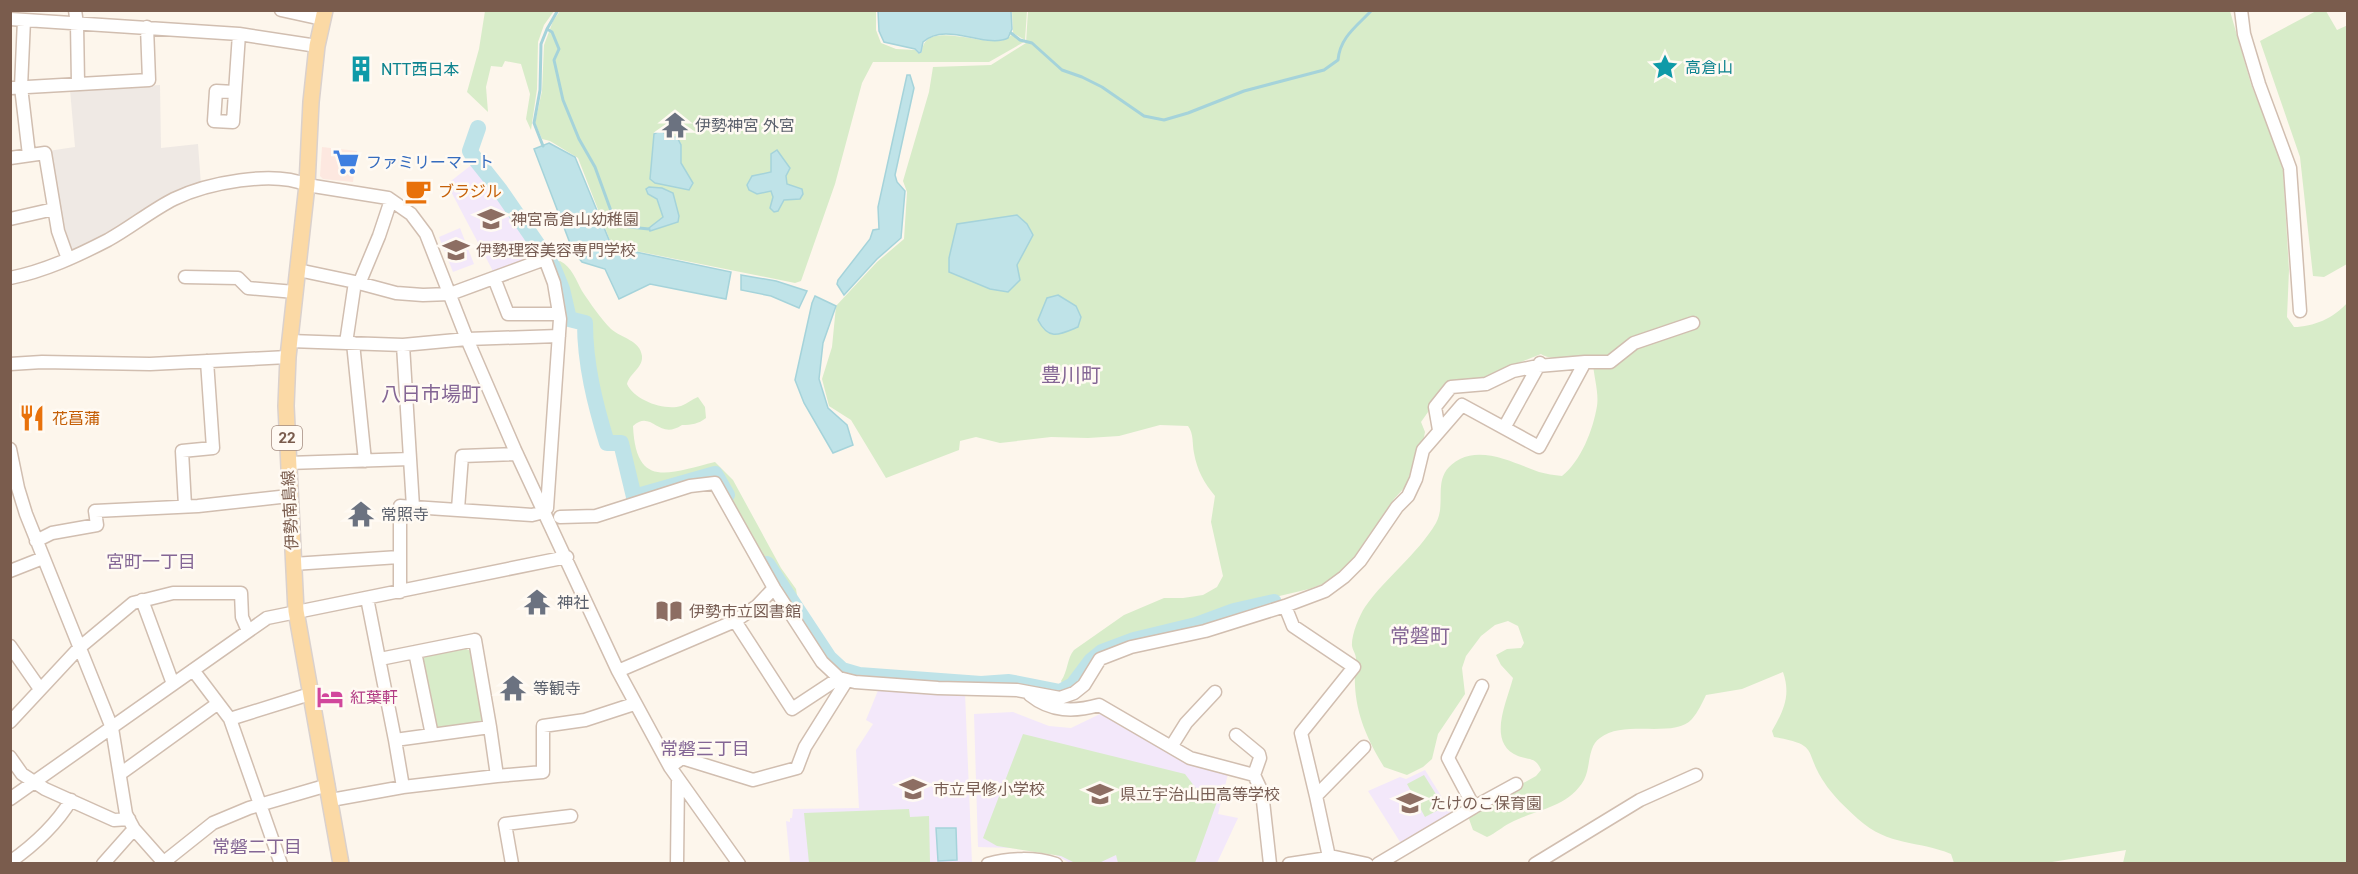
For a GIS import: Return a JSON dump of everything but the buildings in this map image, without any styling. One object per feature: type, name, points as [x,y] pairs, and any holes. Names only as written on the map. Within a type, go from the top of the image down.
[{"type":"main road","name":"伊勢南島線","points":[[324,15],[317,46],[307,185],[288,357],[288,464],[296,611],[341,864]]},
{"type":"street","points":[[75,10],[78,83]]},
{"type":"street","points":[[281,10],[324,15]]},
{"type":"street","points":[[2241,10],[2244,34],[2259,84],[2290,168],[2300,310]]},
{"type":"street","points":[[10,19],[239,34],[317,46]]},
{"type":"street","points":[[24,20],[16,87],[29,155]]},
{"type":"street","points":[[16,87],[149,80],[147,27]]},
{"type":"street","points":[[235,92],[239,34]]},
{"type":"street","points":[[10,158],[45,153],[58,231],[68,259]]},
{"type":"street","points":[[10,278],[53,266],[107,240],[172,200],[226,183],[269,179],[297,181],[307,185],[366,193],[391,200],[411,214],[426,234],[467,339],[517,454],[634,704],[670,767],[739,864]]},
{"type":"street","points":[[365,461],[349,343],[357,283],[379,236],[391,200]]},
{"type":"street","points":[[10,219],[54,209]]},
{"type":"street","points":[[297,270],[396,293],[423,296],[450,294],[545,259],[554,283],[559,314],[559,336],[549,499],[544,512]]},
{"type":"street","points":[[185,277],[238,278],[248,288],[295,292]]},
{"type":"street","points":[[494,278],[508,314],[559,314]]},
{"type":"street","points":[[1439,430],[1434,407],[1451,387],[1486,384],[1513,371],[1540,362],[1610,362],[1634,343],[1693,323]]},
{"type":"street","points":[[290,341],[403,345],[467,339],[559,336]]},
{"type":"street","points":[[403,345],[413,507]]},
{"type":"street","points":[[10,364],[42,362],[150,364],[288,357]]},
{"type":"street","points":[[185,506],[182,451],[213,448],[207,361]]},
{"type":"street","points":[[1504,428],[1540,362]]},
{"type":"street","points":[[560,517],[596,516],[690,486],[715,483],[774,588],[822,662],[843,679],[938,688],[1025,691],[1055,698],[1068,696],[1084,685],[1096,663],[1107,656],[1131,647],[1164,642],[1224,626],[1325,591],[1344,577],[1359,561],[1397,507],[1408,496],[1416,479],[1423,450],[1462,405],[1539,447],[1585,362]]},
{"type":"street","points":[[10,449],[18,488],[36,541],[112,728],[126,814],[131,824],[165,863],[213,823],[261,805],[330,792],[403,787],[543,772],[543,726],[585,720],[634,704]]},
{"type":"street","points":[[458,509],[462,456],[517,454]]},
{"type":"street","points":[[288,464],[411,459]]},
{"type":"street","points":[[36,541],[51,533],[97,525],[95,511],[185,506],[289,496]]},
{"type":"street","points":[[400,592],[400,506],[532,514],[544,512]]},
{"type":"street","points":[[293,564],[399,557]]},
{"type":"street","points":[[10,799],[267,618],[567,557]]},
{"type":"street","points":[[10,571],[43,558]]},
{"type":"street","points":[[618,670],[735,621],[757,606],[774,588]]},
{"type":"street","points":[[10,722],[79,648],[133,603],[173,592],[241,594],[242,617],[248,631]]},
{"type":"street","points":[[368,598],[403,787]]},
{"type":"street","points":[[142,600],[173,684]]},
{"type":"street","points":[[1285,606],[1293,626],[1354,667],[1301,733],[1329,857]]},
{"type":"street","points":[[735,621],[792,709],[843,679]]},
{"type":"street","points":[[380,659],[476,640],[497,776]]},
{"type":"street","points":[[10,646],[40,689]]},
{"type":"street","points":[[415,652],[432,735]]},
{"type":"street","points":[[193,670],[230,719],[280,864]]},
{"type":"street","points":[[670,767],[682,758],[753,780],[797,768],[805,747],[843,679]]},
{"type":"street","points":[[1474,807],[1448,758],[1482,686]]},
{"type":"street","points":[[1025,691],[1036,700],[1062,710],[1078,710],[1099,705],[1190,758],[1254,776]]},
{"type":"street","points":[[1171,747],[1186,723],[1215,692]]},
{"type":"street","points":[[230,719],[310,694]]},
{"type":"street","points":[[120,774],[217,704]]},
{"type":"street","points":[[395,740],[490,727]]},
{"type":"street","points":[[1236,735],[1259,754],[1260,759],[1254,776],[1262,792],[1270,864]]},
{"type":"street","points":[[1316,796],[1364,747]]},
{"type":"street","points":[[10,757],[22,774],[45,789],[114,820],[131,824]]},
{"type":"street","points":[[1535,864],[1640,800],[1696,775]]},
{"type":"street","points":[[677,864],[678,779]]},
{"type":"street","points":[[1378,864],[1516,783]]},
{"type":"street","points":[[10,862],[30,848],[46,832],[72,800]]},
{"type":"street","points":[[512,864],[505,824],[571,816]]},
{"type":"street","points":[[103,864],[131,824]]},
{"type":"street","points":[[1289,864],[1329,857],[1360,863]]},
{"type":"street","points":[[988,864],[999,861],[1042,860],[1056,864]]},
{"type":"shaded area","points":[[160,85],[161,148],[198,144],[201,185],[70,251],[48,151],[75,147],[70,90]]},
{"type":"shaded area","points":[[322,147],[357,151],[353,182],[323,179],[320,176]]},
{"type":"shaded area","name":"神宮高倉山幼稚園","points":[[474,163],[541,254],[494,273],[447,184]]},
{"type":"shaded area","name":"伊勢理容美容専門学校","points":[[460,228],[474,264],[453,272],[439,237]]},
{"type":"shaded area","name":"市立早修小学校","points":[[879,688],[965,693],[972,863],[790,863],[786,821],[790,822],[793,809],[859,808],[856,750],[873,724],[866,720]]},
{"type":"shaded area","name":"県立宇治山田高等学校","points":[[1013,712],[1049,726],[1071,728],[1100,714],[1183,760],[1228,774],[1218,814],[1238,818],[1217,863],[1070,863],[1045,849],[978,847],[974,714]]},
{"type":"shaded area","name":"たけのこ保育園","points":[[1425,770],[1453,815],[1402,845],[1368,791],[1400,777],[1406,779]]},
{"type":"green space","points":[[2318,10],[2326,11],[2337,30],[2348,25],[2347,264],[2324,277],[2313,276],[2300,157],[2260,41]]},
{"type":"green space","points":[[485,11],[554,11],[544,25],[538,42],[537,89],[531,130],[526,119],[530,94],[521,64],[505,61],[502,67],[491,66],[486,87],[488,112],[467,92],[479,49]]},
{"type":"green space","name":"伊勢神宮 外宮","points":[[560,11],[876,11],[876,30],[881,43],[896,49],[915,50],[919,54],[926,41],[935,36],[948,35],[992,41],[1004,40],[1011,35],[1024,42],[989,62],[873,62],[862,83],[835,184],[801,281],[795,283],[616,247],[611,243],[578,158],[550,141],[542,139],[535,123],[542,91],[544,45],[553,21]]},
{"type":"green space","points":[[1012,11],[1027,11],[1025,40],[1013,33]]},
{"type":"green space","points":[[1028,11],[2230,11],[2251,84],[2283,170],[2289,270],[2287,317],[2294,327],[2308,325],[2323,321],[2347,303],[2347,863],[2123,863],[2126,850],[2046,863],[1954,863],[1951,854],[1892,839],[1870,828],[1831,792],[1805,747],[1799,743],[1774,737],[1772,731],[1783,709],[1786,695],[1783,672],[1742,689],[1706,695],[1692,719],[1684,725],[1662,729],[1622,730],[1600,738],[1591,752],[1584,780],[1569,797],[1551,807],[1520,818],[1487,837],[1473,830],[1469,819],[1477,809],[1536,776],[1541,770],[1534,761],[1508,750],[1501,732],[1501,721],[1513,678],[1501,665],[1496,655],[1507,649],[1521,648],[1524,643],[1518,626],[1508,621],[1495,625],[1481,636],[1466,656],[1462,668],[1465,694],[1438,734],[1432,759],[1423,767],[1407,775],[1384,767],[1364,728],[1355,689],[1356,656],[1352,646],[1353,637],[1365,607],[1420,545],[1436,523],[1439,515],[1442,480],[1451,465],[1460,459],[1480,455],[1500,458],[1550,474],[1562,476],[1569,470],[1585,444],[1593,425],[1597,406],[1593,364],[1579,359],[1552,358],[1541,354],[1503,369],[1435,402],[1421,422],[1425,432],[1423,442],[1405,487],[1394,499],[1350,563],[1331,581],[1125,640],[1091,655],[1069,682],[1063,685],[1061,681],[1074,650],[1124,615],[1164,598],[1203,595],[1217,587],[1223,576],[1211,522],[1215,496],[1199,471],[1188,426],[1160,425],[1119,436],[1051,437],[1000,443],[976,437],[960,441],[959,450],[886,478],[851,420],[829,406],[822,379],[832,347],[836,306],[877,262],[904,239],[907,192],[903,181],[929,92],[933,67],[991,65],[1026,43]]},
{"type":"green space","points":[[560,261],[571,270],[582,291],[607,325],[638,346],[641,351],[642,360],[627,384],[631,390],[650,403],[666,407],[681,406],[698,397],[705,407],[706,418],[695,424],[667,430],[645,421],[633,426],[635,446],[641,460],[648,468],[658,472],[683,470],[715,462],[733,480],[781,568],[796,589],[798,601],[779,581],[767,563],[716,473],[635,495],[622,441],[609,441],[591,368],[587,321],[571,316],[557,262]]},
{"type":"green space","points":[[466,649],[471,651],[484,720],[479,724],[438,730],[434,725],[422,661],[425,656]]},
{"type":"green space","name":"県立宇治山田高等学校","points":[[1023,734],[1185,774],[1198,791],[1218,799],[1195,863],[1118,863],[1116,855],[1099,863],[1075,863],[1061,856],[997,846],[983,838]]},
{"type":"green space","points":[[1424,775],[1444,807],[1425,817],[1407,784]]},
{"type":"green space","points":[[909,809],[910,817],[929,816],[930,863],[809,863],[804,813]]},
{"type":"water","points":[[878,11],[1011,11],[1012,29],[1008,38],[999,40],[954,34],[932,36],[923,42],[919,53],[915,49],[884,42],[879,31]]},
{"type":"water","points":[[907,75],[910,75],[914,88],[895,175],[897,182],[905,191],[901,238],[877,259],[844,295],[837,284],[838,280],[870,239],[873,230],[879,229],[878,207]]},
{"type":"water","points":[[661,130],[668,137],[677,137],[681,145],[681,163],[693,183],[689,190],[655,183],[650,179],[654,134]]},
{"type":"water","points":[[549,143],[575,157],[612,247],[731,272],[726,299],[650,284],[619,299],[605,269],[582,262],[573,251],[534,149]]},
{"type":"water","points":[[777,150],[790,168],[786,176],[787,184],[802,189],[803,194],[800,199],[784,200],[778,211],[774,212],[770,208],[773,197],[771,191],[757,194],[749,190],[747,185],[752,176],[771,172],[771,154]]},
{"type":"water","points":[[649,187],[662,188],[673,193],[679,216],[678,222],[650,231],[649,228],[663,217],[657,199],[648,194],[646,189]]},
{"type":"water","points":[[1017,215],[1027,224],[1033,235],[1017,265],[1020,280],[1008,292],[990,289],[949,272],[949,258],[957,224]]},
{"type":"water","points":[[741,275],[776,281],[807,291],[799,308],[771,296],[741,290]]},
{"type":"water","points":[[1058,295],[1076,306],[1081,317],[1078,327],[1060,334],[1050,334],[1038,320],[1047,298]]},
{"type":"water","points":[[815,296],[836,306],[823,343],[819,379],[828,408],[847,425],[853,445],[833,453],[804,403],[795,380]]},
{"type":"water","points":[[936,828],[956,828],[957,860],[938,861]]},
{"type":"waterway","points":[[543,146],[534,123],[540,90],[541,44],[558,10]]},
{"type":"waterway","points":[[1011,33],[1020,40],[1032,43],[1062,70],[1102,87],[1144,116],[1164,120],[1244,91],[1324,70],[1338,60],[1346,38],[1372,10]]},
{"type":"waterway","points":[[547,29],[552,32],[559,49],[554,60],[563,100],[579,139],[595,167],[615,222],[629,227],[649,229]]},
{"type":"waterway","points":[[478,128],[470,151],[553,267],[562,289],[569,319],[585,323],[589,369],[607,443],[621,443],[634,497],[715,474],[727,495]]},
{"type":"waterway","points":[[767,564],[829,658],[842,670],[859,675],[981,684],[1009,682],[1060,692],[1073,685],[1091,661],[1102,652],[1134,640],[1274,602]]},
{"type":"place","name":"高倉山","points":[[1665,67]]},
{"type":"place","name":"NTT西日本","points":[[361,69]]},
{"type":"place","name":"伊勢神宮 外宮","points":[[675,125]]},
{"type":"place","name":"ファミリーマート","points":[[346,162]]},
{"type":"place","name":"ブラジル","points":[[418,191]]},
{"type":"place","name":"神宮高倉山幼稚園","points":[[491,219]]},
{"type":"place","name":"伊勢理容美容専門学校","points":[[456,250]]},
{"type":"place","name":"花菖蒲","points":[[32,418]]},
{"type":"place","name":"常照寺","points":[[361,514]]},
{"type":"place","name":"神社","points":[[537,602]]},
{"type":"place","name":"伊勢市立図書館","points":[[669,611]]},
{"type":"place","name":"等観寺","points":[[513,688]]},
{"type":"place","name":"紅葉軒","points":[[330,697]]},
{"type":"place","name":"市立早修小学校","points":[[913,789]]},
{"type":"place","name":"県立宇治山田高等学校","points":[[1100,794]]},
{"type":"place","name":"たけのこ保育園","points":[[1410,803]]},
{"type":"district","name":"豊川町","points":[[1071,375]]},
{"type":"district","name":"八日市場町","points":[[431,394]]},
{"type":"district","name":"宮町一丁目","points":[[151,561]]},
{"type":"district","name":"常磐町","points":[[1420,636]]},
{"type":"district","name":"常磐三丁目","points":[[705,748]]},
{"type":"district","name":"常磐二丁目","points":[[257,846]]}]
